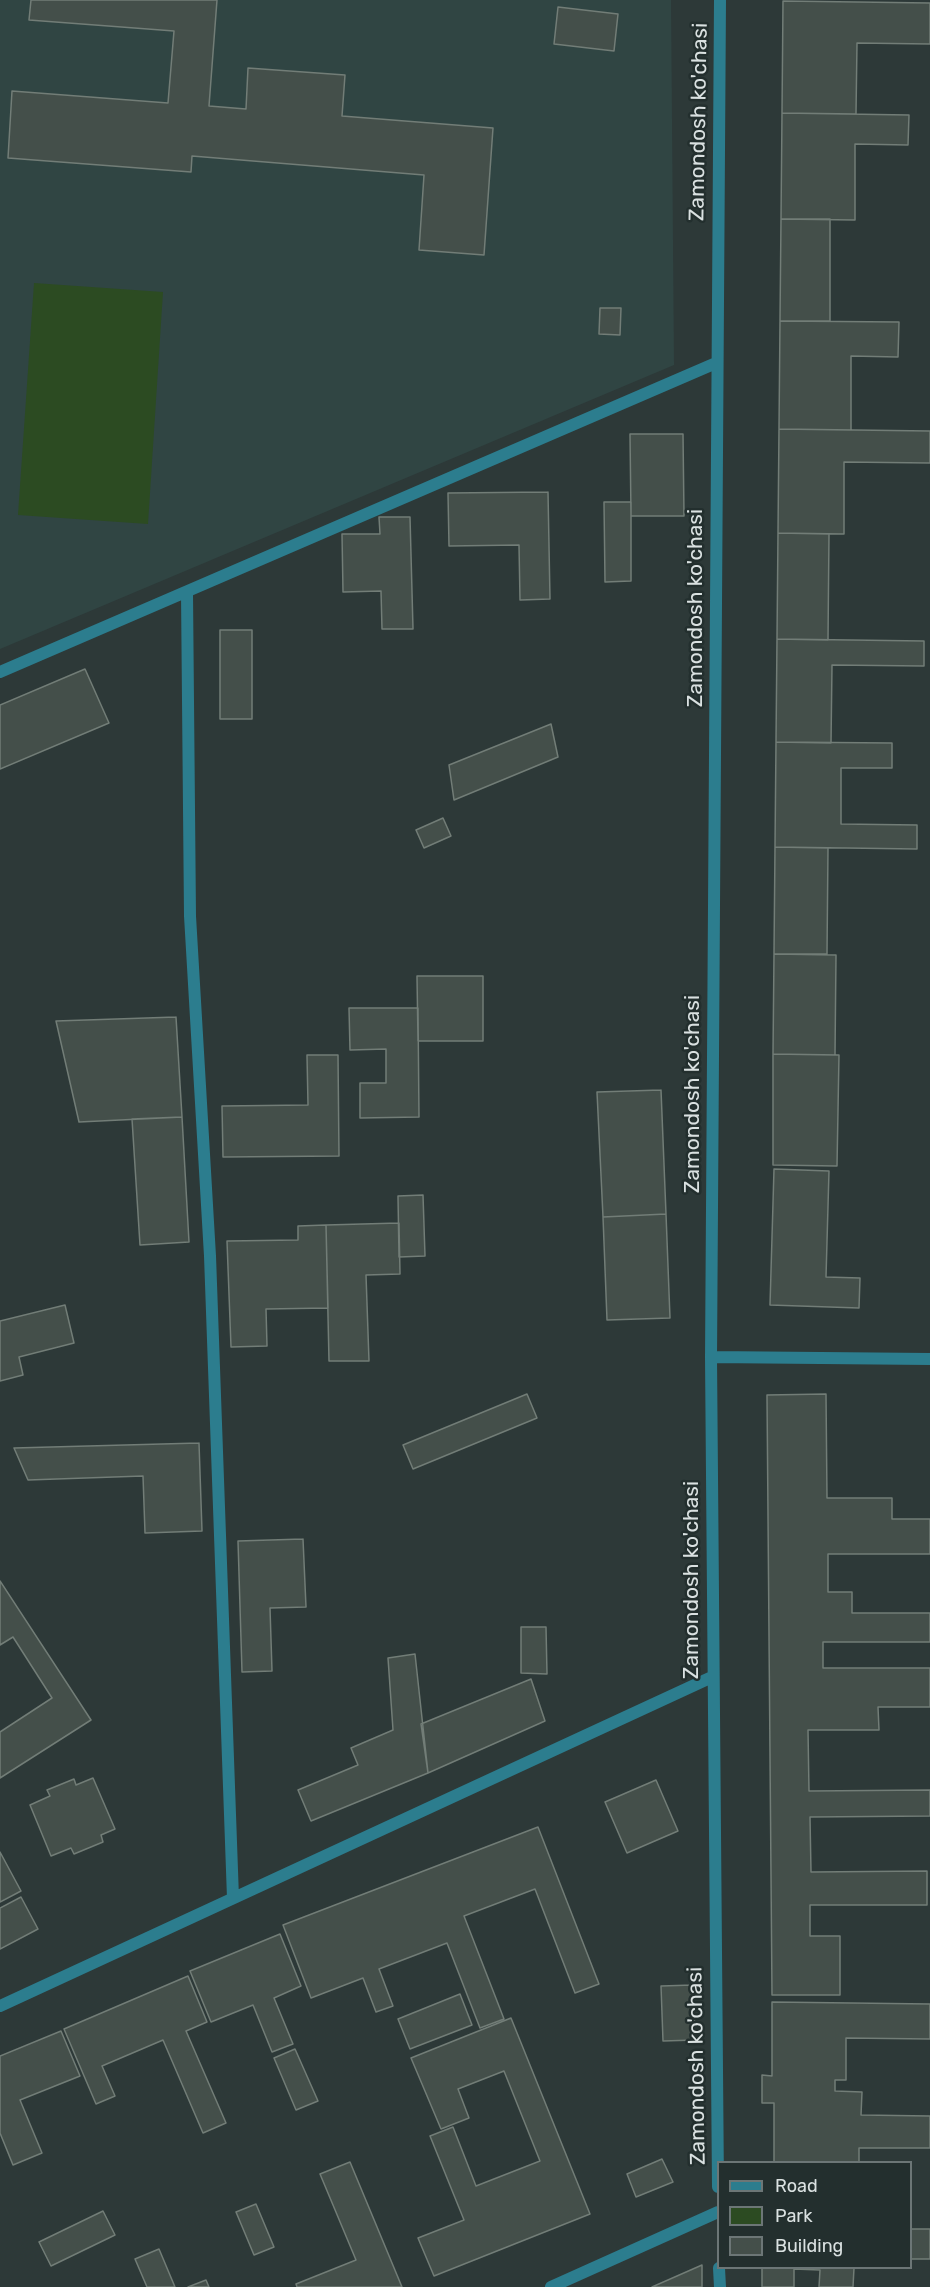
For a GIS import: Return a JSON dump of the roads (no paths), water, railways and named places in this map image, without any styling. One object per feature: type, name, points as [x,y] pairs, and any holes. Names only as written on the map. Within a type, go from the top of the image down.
[{"type":"street","name":"Zamondosh ko'chasi","points":[[718,2161],[711,1357],[720,0]]},
{"type":"street","points":[[0,672],[716,363]]},
{"type":"street","points":[[187,593],[190,916],[210,1256],[233,1898]]},
{"type":"street","points":[[711,1357],[930,1359]]},
{"type":"street","points":[[0,2006],[712,1677]]},
{"type":"street","points":[[550,2287],[717,2212]]},
{"type":"street","points":[[719,2269],[720,2287]]}]
